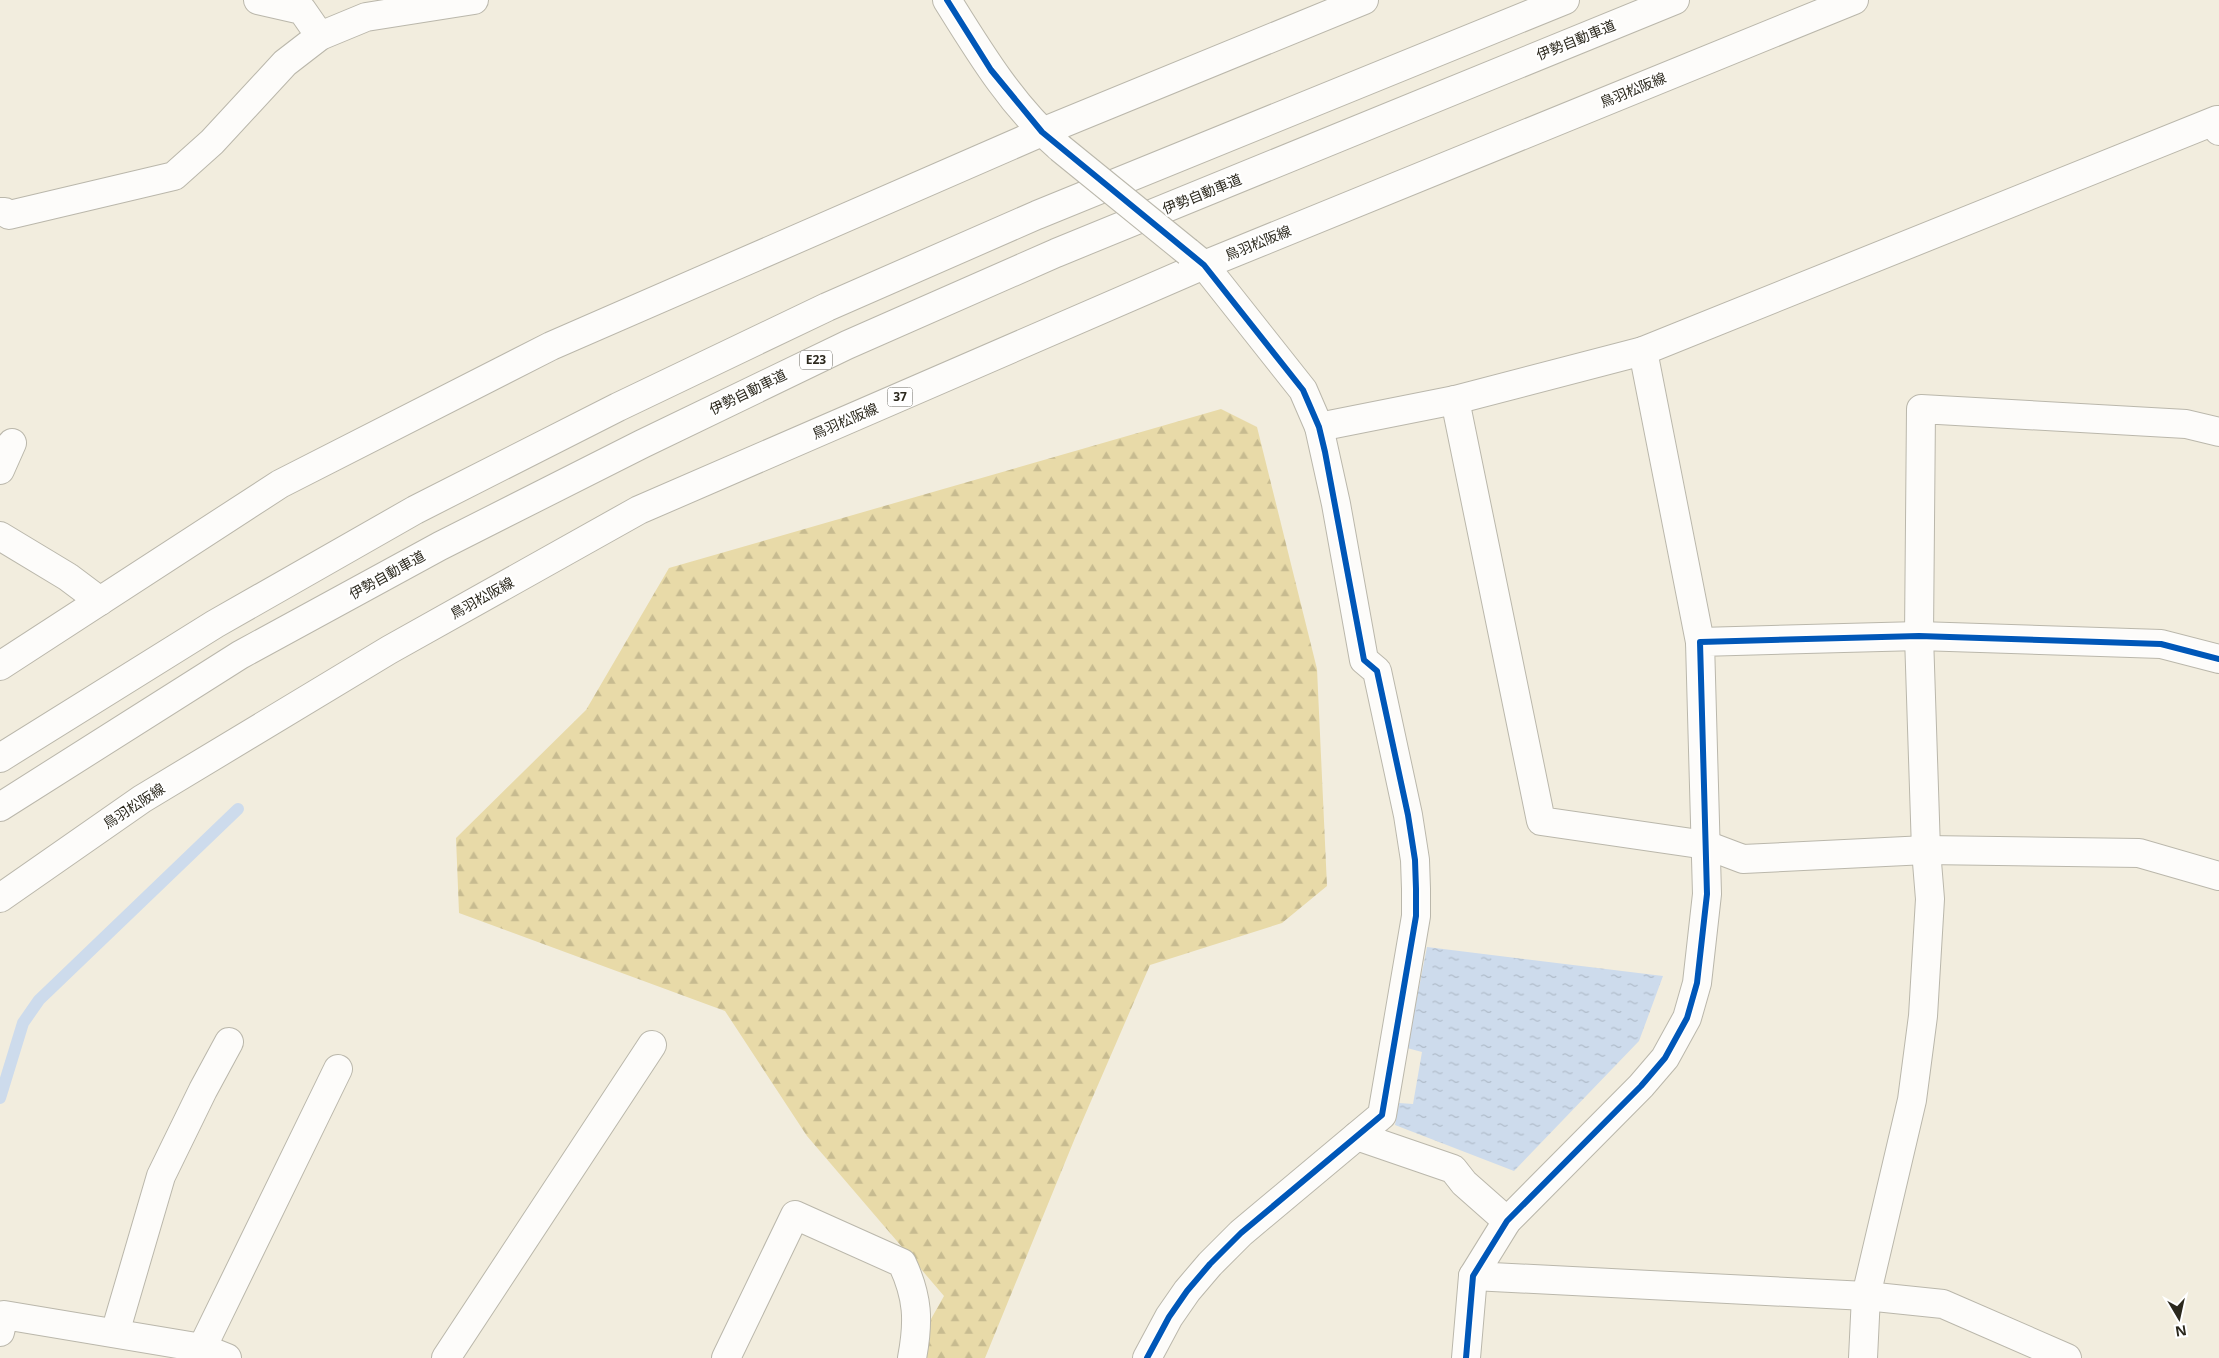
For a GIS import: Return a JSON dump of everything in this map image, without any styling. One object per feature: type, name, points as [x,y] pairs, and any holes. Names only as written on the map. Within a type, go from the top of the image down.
[{"type":"main road","points":[[258,0],[302,10],[320,36]]},
{"type":"main road","points":[[0,212],[5,212],[9,215],[174,176],[212,142],[285,63],[320,36],[366,17],[474,0]]},
{"type":"main road","points":[[947,0],[991,70],[1051,140],[1196,258],[1303,390],[1318,427],[1336,504],[1364,660],[1377,671],[1408,816],[1415,860],[1416,916],[1382,1115],[1241,1233],[1210,1264],[1187,1291],[1153,1357]]},
{"type":"main road","points":[[0,666],[280,484],[550,346],[1051,140],[1364,0]]},
{"type":"main road","points":[[0,758],[214,624],[414,510],[626,403],[827,307],[1037,215],[1565,0]]},
{"type":"main road","name":"伊勢自動車道","points":[[0,807],[240,655],[440,546],[669,431],[847,345],[1056,254],[1675,0]]},
{"type":"main road","name":"鳥羽松阪線","points":[[0,898],[151,794],[388,650],[639,510],[1196,258],[1854,0]]},
{"type":"main road","points":[[1318,427],[1455,400],[1643,351],[2217,120],[2219,130]]},
{"type":"main road","points":[[1466,1358],[1473,1276],[1507,1221],[1641,1086],[1665,1058],[1687,1018],[1697,983],[1707,894],[1700,642],[1643,351]]},
{"type":"main road","points":[[1455,400],[1541,821],[1706,845],[1743,858],[1926,850],[2139,853],[2219,876]]},
{"type":"main road","points":[[1863,1358],[1866,1296],[1912,1100],[1923,1016],[1930,899],[1926,850],[1919,636],[1921,410],[2186,424],[2219,432]]},
{"type":"main road","points":[[0,470],[12,443]]},
{"type":"main road","points":[[0,536],[68,577],[100,601]]},
{"type":"main road","points":[[1700,642],[1919,636],[2161,644],[2219,659]]},
{"type":"main road","points":[[115,1333],[161,1176],[229,1042]]},
{"type":"main road","points":[[446,1358],[652,1045]]},
{"type":"main road","points":[[202,1348],[338,1069]]},
{"type":"main road","points":[[1357,1136],[1453,1169],[1464,1183],[1507,1221]]},
{"type":"main road","points":[[726,1358],[795,1215],[902,1263],[913,1286],[918,1330],[912,1358]]},
{"type":"main road","points":[[1473,1276],[1866,1296],[1943,1304],[2067,1358]]},
{"type":"main road","points":[[0,1332],[4,1314],[202,1348],[227,1358]]},
{"type":"green space","points":[[1221,409],[1257,427],[1317,669],[1327,886],[1282,923],[1150,965],[1075,1138],[985,1358],[909,1358],[944,1296],[807,1136],[725,1011],[459,913],[456,838],[586,710],[669,568]]},
{"type":"water","points":[[1427,947],[1663,976],[1639,1041],[1514,1171],[1395,1125],[1399,1103],[1413,1104],[1422,1052],[1407,1048]]},
{"type":"waterway","points":[[0,1098],[23,1023],[39,1000],[238,809]]},
{"type":"cycle path","points":[[947,0],[991,70],[1042,132],[1204,265],[1303,390],[1319,427],[1325,452],[1364,660],[1377,671],[1408,815],[1415,860],[1416,916],[1382,1115],[1241,1233],[1210,1264],[1187,1291],[1169,1317],[1147,1358]]},
{"type":"cycle path","points":[[1466,1358],[1473,1276],[1507,1221],[1641,1086],[1665,1058],[1687,1018],[1697,983],[1707,894],[1700,642],[1919,636],[2161,644],[2219,659]]}]
